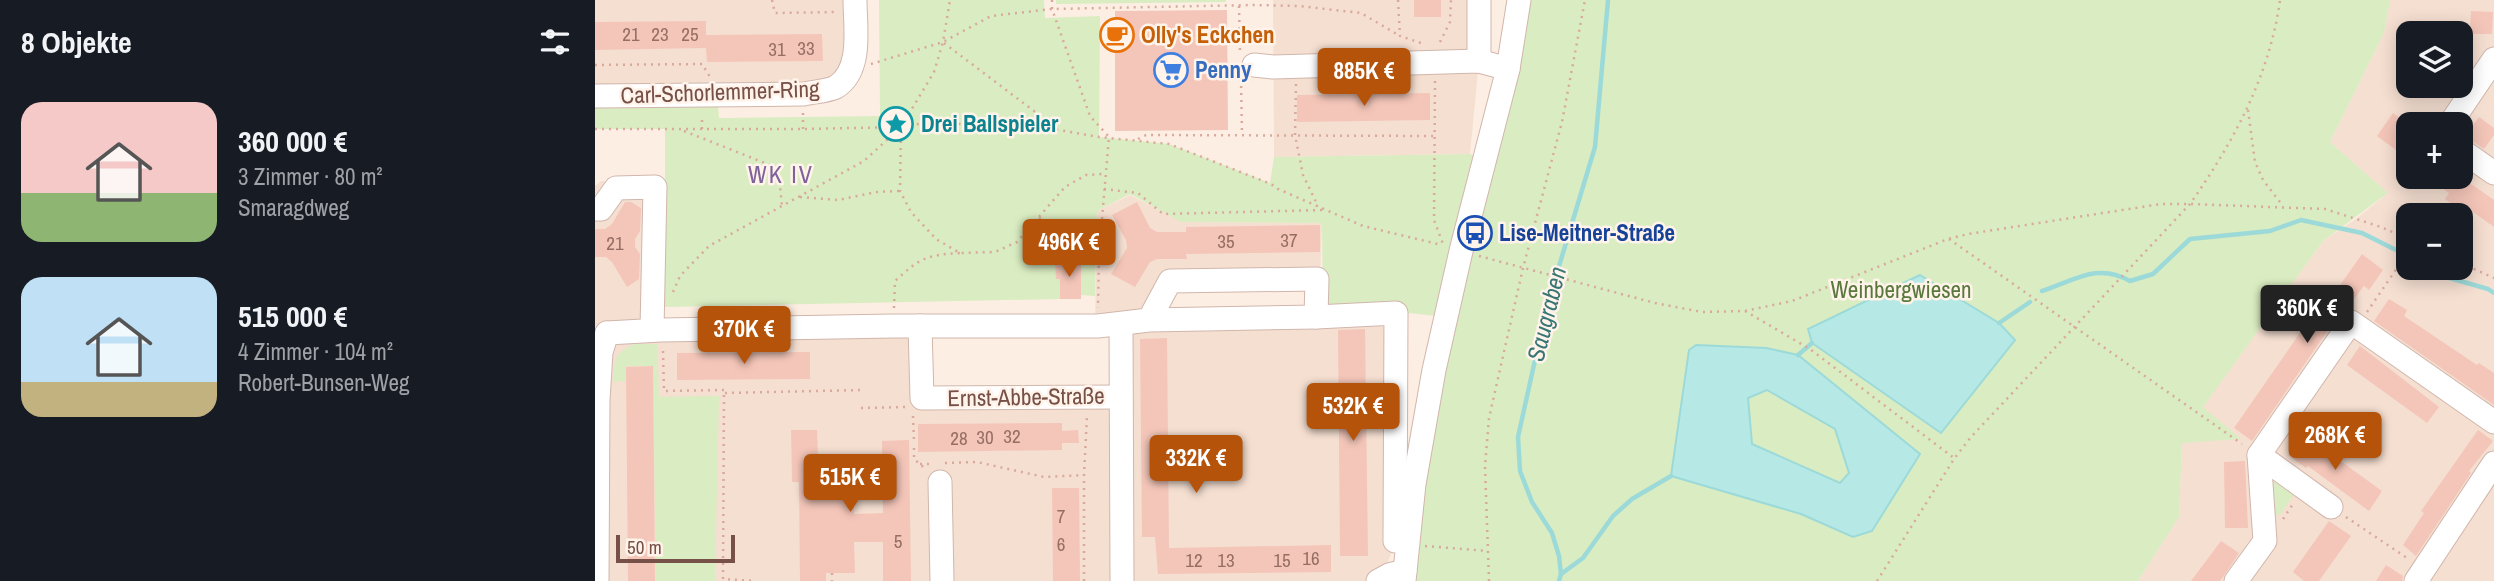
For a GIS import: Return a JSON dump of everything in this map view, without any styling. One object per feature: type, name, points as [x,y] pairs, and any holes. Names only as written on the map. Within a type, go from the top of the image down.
[{"type":"street","points":[[1479,0],[1479,61]]},
{"type":"street","points":[[1378,581],[1389,575],[1404,576],[1414,484],[1452,248],[1508,69],[1519,0]]},
{"type":"street","name":"Carl-Schorlemmer-Ring","points":[[595,96],[804,94],[835,87],[851,70],[855,47],[855,6]]},
{"type":"street","points":[[1263,66],[1296,67],[1435,55],[1479,61],[1508,69]]},
{"type":"street","points":[[2458,112],[2494,60]]},
{"type":"street","points":[[2473,158],[2494,173]]},
{"type":"street","points":[[595,209],[601,209],[616,188],[655,187],[657,330]]},
{"type":"street","points":[[1149,320],[1170,281],[1317,279],[1316,317]]},
{"type":"street","points":[[597,581],[597,400],[601,328],[657,330],[1109,325],[1149,320],[1396,313],[1395,545],[1408,545]]},
{"type":"street","points":[[2236,581],[2265,541],[2259,455],[2351,322],[2494,422]]},
{"type":"street","points":[[1109,325],[1119,397],[1122,581]]},
{"type":"street","name":"Ernst-Abbe-Straße","points":[[920,326],[919,402],[1119,397]]},
{"type":"street","points":[[2259,455],[2331,507]]},
{"type":"street","points":[[2420,575],[2490,477]]},
{"type":"street","points":[[940,482],[941,581]]},
{"type":"path","points":[[772,0],[775,13],[855,6]]},
{"type":"path","points":[[672,294],[680,276],[709,246],[864,161],[901,127],[934,72],[943,42],[950,0]]},
{"type":"path","points":[[1052,0],[1052,9],[1090,116],[1108,137],[1099,254],[1109,325]]},
{"type":"path","points":[[1231,0],[1231,5]]},
{"type":"path","points":[[1398,0],[1400,36]]},
{"type":"path","points":[[1451,0],[1450,22],[1435,55],[1434,220],[1452,248]]},
{"type":"path","points":[[1489,581],[1485,486],[1489,418],[1523,268],[1562,122],[1585,0]]},
{"type":"path","points":[[1877,581],[1954,458],[1971,437],[2190,204],[2216,167],[2248,107],[2269,49],[2280,0]]},
{"type":"path","points":[[851,70],[943,42],[991,16],[1052,9],[1156,5],[1299,6],[1361,13],[1435,55]]},
{"type":"path","points":[[943,42],[1059,130]]},
{"type":"path","points":[[595,65],[702,64],[720,95]]},
{"type":"path","points":[[1296,67],[1295,135],[1303,175],[1318,206]]},
{"type":"path","points":[[2248,107],[2255,162],[2263,180],[2283,206]]},
{"type":"path","points":[[595,129],[901,127],[930,122],[1059,130],[1169,144],[1271,184],[1363,226],[1571,281],[1702,312],[1745,311],[1792,301],[1948,239],[2161,204],[2311,208],[2357,218],[2396,234]]},
{"type":"path","points":[[901,127],[900,191],[911,212],[936,239],[960,253]]},
{"type":"path","points":[[680,129],[770,165],[779,177],[782,206]]},
{"type":"path","points":[[1135,140],[1146,135],[1434,136]]},
{"type":"path","points":[[893,326],[895,281],[916,262],[934,255],[995,252],[1017,242],[1065,187],[1086,175],[1105,174]]},
{"type":"path","points":[[1104,189],[1138,192],[1163,214],[1326,210]]},
{"type":"path","points":[[799,197],[838,200],[876,192],[900,191]]},
{"type":"path","points":[[1039,218],[1099,254]]},
{"type":"path","points":[[1948,239],[2259,455]]},
{"type":"path","points":[[2473,268],[2494,278]]},
{"type":"path","points":[[2357,326],[2396,269]]},
{"type":"path","points":[[1745,311],[1810,349],[1954,458]]},
{"type":"path","points":[[657,330],[664,391],[725,390],[725,393],[861,390]]},
{"type":"path","points":[[725,393],[723,579],[756,581]]},
{"type":"path","points":[[1084,581],[1087,397]]},
{"type":"path","points":[[861,408],[919,402]]},
{"type":"path","points":[[914,441],[913,412],[919,402]]},
{"type":"path","points":[[914,448],[914,459],[940,482]]},
{"type":"path","points":[[920,464],[977,462],[1044,477],[1084,475]]},
{"type":"path","points":[[2263,518],[2277,528],[2297,497],[2311,493]]},
{"type":"path","points":[[2331,507],[2420,575]]},
{"type":"path","points":[[1408,545],[1488,551]]},
{"type":"path","points":[[832,573],[832,581]]},
{"type":"shaded area","points":[[595,0],[855,0],[854,54],[835,87],[595,94]]},
{"type":"shaded area","points":[[1273,0],[1479,0],[1479,61],[1470,154],[1274,157]]},
{"type":"shaded area","points":[[2390,0],[2494,0],[2494,581],[2138,581],[2179,517],[2182,442],[2202,408],[2323,241],[2388,193],[2330,142],[2384,33]]},
{"type":"shaded area","points":[[601,181],[660,182],[660,326],[925,320],[927,395],[1112,392],[1115,581],[600,581],[599,333],[595,331],[595,186]]},
{"type":"shaded area","points":[[1130,195],[1182,222],[1322,223],[1320,280],[1170,281],[1149,319],[1394,315],[1394,547],[1380,581],[1122,581],[1121,325],[1095,325],[1097,211]]},
{"type":"green space","points":[[879,0],[1044,0],[1045,18],[1100,16],[1099,137],[1169,144],[1270,183],[1274,157],[1470,154],[1482,159],[1446,317],[1399,312],[1323,313],[1322,223],[1181,222],[1130,194],[1097,211],[1095,296],[1081,295],[1080,260],[1056,260],[1060,299],[665,307],[665,129],[595,129],[595,105],[718,105],[719,118],[880,116]]},
{"type":"green space","points":[[1056,0],[1226,0],[1226,2],[1056,4]]},
{"type":"green space","name":"Weinbergwiesen","points":[[1529,0],[2390,0],[2384,33],[2330,142],[2388,193],[2323,241],[2203,407],[2241,439],[2182,443],[2179,517],[2138,581],[1411,581],[1435,401]]},
{"type":"green space","points":[[635,344],[657,344],[659,397],[719,396],[715,581],[656,581],[653,366],[626,366],[625,381],[613,382],[619,354]]},
{"type":"green space","points":[[2269,472],[2298,489],[2279,516],[2268,509]]},
{"type":"water","points":[[1920,275],[1999,323],[2015,340],[1941,433],[1812,343],[1808,329]]},
{"type":"water","points":[[1696,345],[1766,348],[1798,355],[1920,454],[1872,531],[1853,537],[1801,514],[1671,476],[1689,350]],"holes":[[[1767,390],[1835,429],[1849,473],[1840,483],[1752,444],[1748,398]]]},
{"type":"building","points":[[1414,0],[1441,0],[1441,17],[1414,17]]},
{"type":"building","name":"Penny","points":[[1227,10],[1228,130],[1115,131],[1115,11]]},
{"type":"building","points":[[2471,11],[2493,12],[2492,34],[2473,34],[2473,21],[2471,21]]},
{"type":"building","points":[[706,21],[706,35],[822,34],[823,61],[707,62],[706,48],[595,50],[595,22]]},
{"type":"building","points":[[1430,93],[1430,120],[1297,122],[1297,95]]},
{"type":"building","points":[[2393,113],[2396,115],[2396,150],[2377,136]]},
{"type":"building","points":[[2479,117],[2494,128],[2494,135],[2484,149],[2473,141],[2473,125]]},
{"type":"building","points":[[2473,185],[2494,200],[2494,227],[2473,212],[2473,203],[2450,203],[2445,199],[2449,193],[2443,189],[2473,189]]},
{"type":"building","points":[[625,202],[631,202],[641,208],[640,231],[635,239],[635,247],[640,254],[639,279],[627,287],[612,262],[606,257],[595,257],[595,229],[605,229],[612,224]]},
{"type":"building","points":[[1137,202],[1150,228],[1157,232],[1186,232],[1186,227],[1320,225],[1320,252],[1186,254],[1187,259],[1157,259],[1150,262],[1135,287],[1111,274],[1127,248],[1126,240],[1112,215]]},
{"type":"building","points":[[2362,254],[2383,270],[2369,290],[2364,286],[2339,314],[2252,441],[2234,428],[2320,304],[2334,285],[2338,288]]},
{"type":"building","points":[[1055,260],[1081,260],[1081,299],[1060,299],[1060,279],[1056,279]]},
{"type":"building","points":[[2389,299],[2407,310],[2404,316],[2477,365],[2479,363],[2494,373],[2494,405],[2374,321]]},
{"type":"building","points":[[1365,329],[1368,556],[1340,556],[1338,330]]},
{"type":"building","points":[[1167,338],[1169,548],[1331,545],[1331,572],[1158,574],[1155,537],[1142,537],[1140,339]]},
{"type":"building","points":[[2360,346],[2439,407],[2427,423],[2347,365]]},
{"type":"building","points":[[810,352],[810,379],[677,380],[677,353]]},
{"type":"building","points":[[653,366],[655,581],[628,581],[626,367]]},
{"type":"building","points":[[1062,423],[1062,431],[1078,430],[1079,443],[1062,443],[1062,450],[918,452],[918,424]]},
{"type":"building","points":[[791,430],[817,430],[818,458],[825,458],[825,484],[854,484],[854,514],[883,513],[882,441],[909,440],[911,581],[883,581],[883,542],[854,542],[855,573],[826,573],[826,581],[800,581],[799,482],[792,482]]},
{"type":"building","points":[[2478,430],[2493,441],[2469,471],[2471,473],[2416,556],[2403,545],[2424,513],[2421,511]]},
{"type":"building","points":[[2303,434],[2382,491],[2369,511],[2308,466],[2306,468],[2288,455]]},
{"type":"building","points":[[2245,461],[2248,528],[2225,528],[2224,462]]},
{"type":"building","points":[[1052,488],[1079,488],[1080,581],[1053,581]]},
{"type":"building","points":[[2329,521],[2351,536],[2319,581],[2304,581],[2293,572]]},
{"type":"building","points":[[2221,541],[2239,553],[2220,581],[2191,581]]},
{"type":"building","points":[[2386,565],[2403,576],[2402,581],[2376,581]]},
{"type":"waterway","name":"Saugraben","points":[[1559,581],[1559,556],[1552,533],[1532,502],[1520,471],[1518,437],[1547,306],[1595,147],[1608,0]]},
{"type":"waterway","points":[[2042,291],[2096,273],[2107,273],[2130,281],[2153,274],[2190,239],[2270,231],[2301,220],[2362,233],[2396,250]]},
{"type":"waterway","points":[[2456,280],[2494,293]]},
{"type":"waterway","points":[[1999,323],[2030,302]]},
{"type":"waterway","points":[[1798,355],[1812,343]]},
{"type":"waterway","points":[[1561,574],[1583,558],[1613,516],[1632,499],[1671,476]]},
{"type":"place","name":"Olly's Eckchen","points":[[1117,35]]},
{"type":"place","name":"Penny","points":[[1171,70]]},
{"type":"place","name":"Drei Ballspieler","points":[[896,124]]},
{"type":"place","name":"Lise-Meitner-Straße","points":[[1475,233]]},
{"type":"district","name":"WK IV","points":[[781,175]]}]
